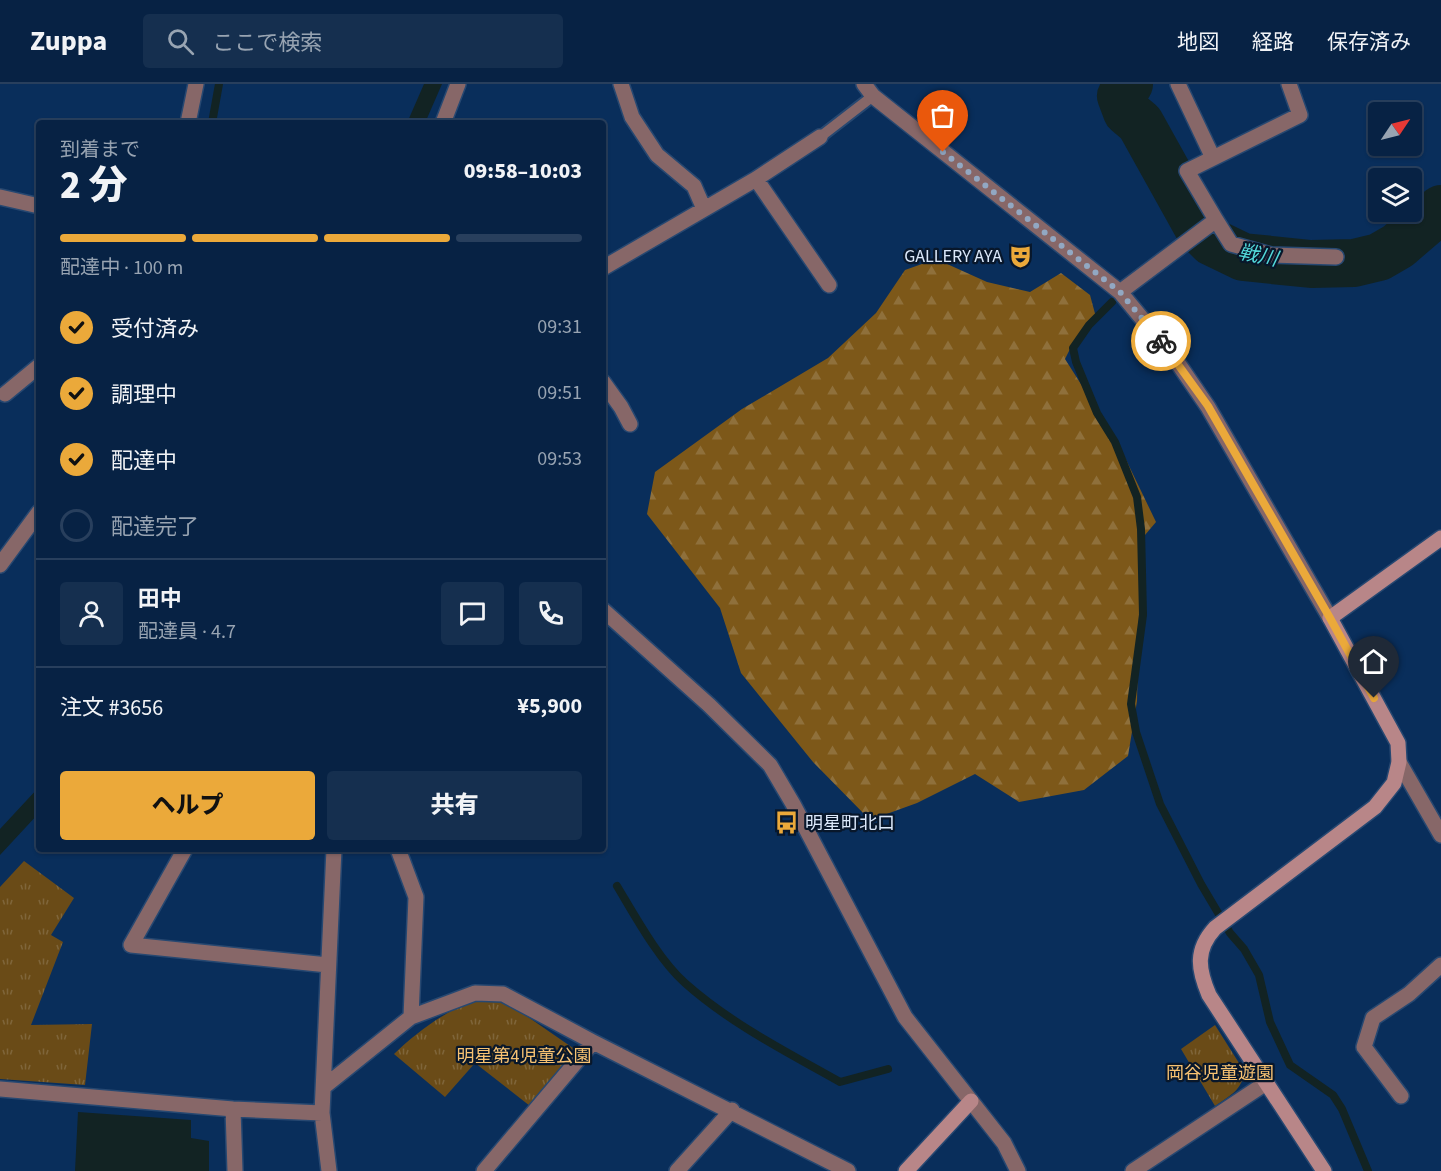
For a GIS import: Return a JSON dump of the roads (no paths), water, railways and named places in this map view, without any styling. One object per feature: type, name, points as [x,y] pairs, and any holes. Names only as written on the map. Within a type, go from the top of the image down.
[{"type":"street","points":[[189,120],[196,84]]},
{"type":"street","points":[[444,120],[458,84]]},
{"type":"street","points":[[621,84],[632,117],[657,155],[694,186],[704,209]]},
{"type":"street","points":[[1178,84],[1213,158]]},
{"type":"street","points":[[1289,84],[1300,115],[1187,171],[1213,222],[1231,244],[1270,255],[1336,257]]},
{"type":"street","points":[[868,90],[1120,292],[1173,356],[1208,406],[1330,618],[1398,743],[1399,762],[1394,783],[1375,807],[1215,928],[1208,935],[1200,952],[1201,976],[1209,995],[1324,1171]]},
{"type":"street","points":[[606,266],[756,179],[820,137]]},
{"type":"street","points":[[756,179],[829,285]]},
{"type":"street","points":[[0,196],[36,205]]},
{"type":"street","points":[[1120,292],[1213,222]]},
{"type":"street","points":[[5,394],[36,368]]},
{"type":"street","points":[[606,384],[628,402],[630,423]]},
{"type":"street","points":[[0,564],[36,516]]},
{"type":"street","points":[[1330,618],[1441,538]]},
{"type":"street","points":[[606,613],[709,705],[770,765],[793,804],[905,1017],[1004,1143],[1018,1171]]},
{"type":"street","points":[[1399,762],[1441,835]]},
{"type":"street","points":[[183,852],[131,945],[328,965]]},
{"type":"street","points":[[329,1171],[322,1113],[334,852]]},
{"type":"street","points":[[399,852],[416,897],[411,1017]]},
{"type":"street","points":[[1401,1096],[1364,1047],[1373,1018],[1409,994],[1441,965]]},
{"type":"street","points":[[325,1086],[411,1017],[475,993],[503,993],[593,1042],[732,1110],[848,1171]]},
{"type":"street","points":[[484,1171],[593,1042]]},
{"type":"street","points":[[1133,1171],[1266,1083]]},
{"type":"street","points":[[0,1089],[233,1109],[322,1113]]},
{"type":"street","points":[[906,1171],[971,1101]]},
{"type":"street","points":[[233,1109],[235,1171]]},
{"type":"street","points":[[677,1171],[732,1110]]},
{"type":"lane","points":[[820,137],[868,90]]},
{"type":"waterway","points":[[213,120],[219,84]]},
{"type":"waterway","name":"戦川","points":[[1129,84],[1121,96],[1127,112],[1140,123],[1199,229],[1212,242],[1243,257],[1311,264],[1354,263],[1379,257],[1398,246],[1441,209]]},
{"type":"waterway","points":[[1112,302],[1089,325],[1073,348],[1076,362],[1097,413],[1115,442],[1137,497],[1141,529],[1143,615],[1131,704],[1136,732],[1160,804],[1201,884],[1230,933],[1244,949],[1259,975],[1270,1022],[1290,1065],[1333,1095],[1342,1109],[1368,1171]]},
{"type":"waterway","points":[[617,886],[648,937],[675,973],[721,1012],[840,1082],[888,1069]]},
{"type":"place","name":"GALLERY AYA","points":[[1020,256]]},
{"type":"place","name":"明星町北口","points":[[787,823]]},
{"type":"park label","name":"明星第4児童公園","points":[[524,1056]]},
{"type":"park label","name":"岡谷児童遊園","points":[[1220,1073]]}]
